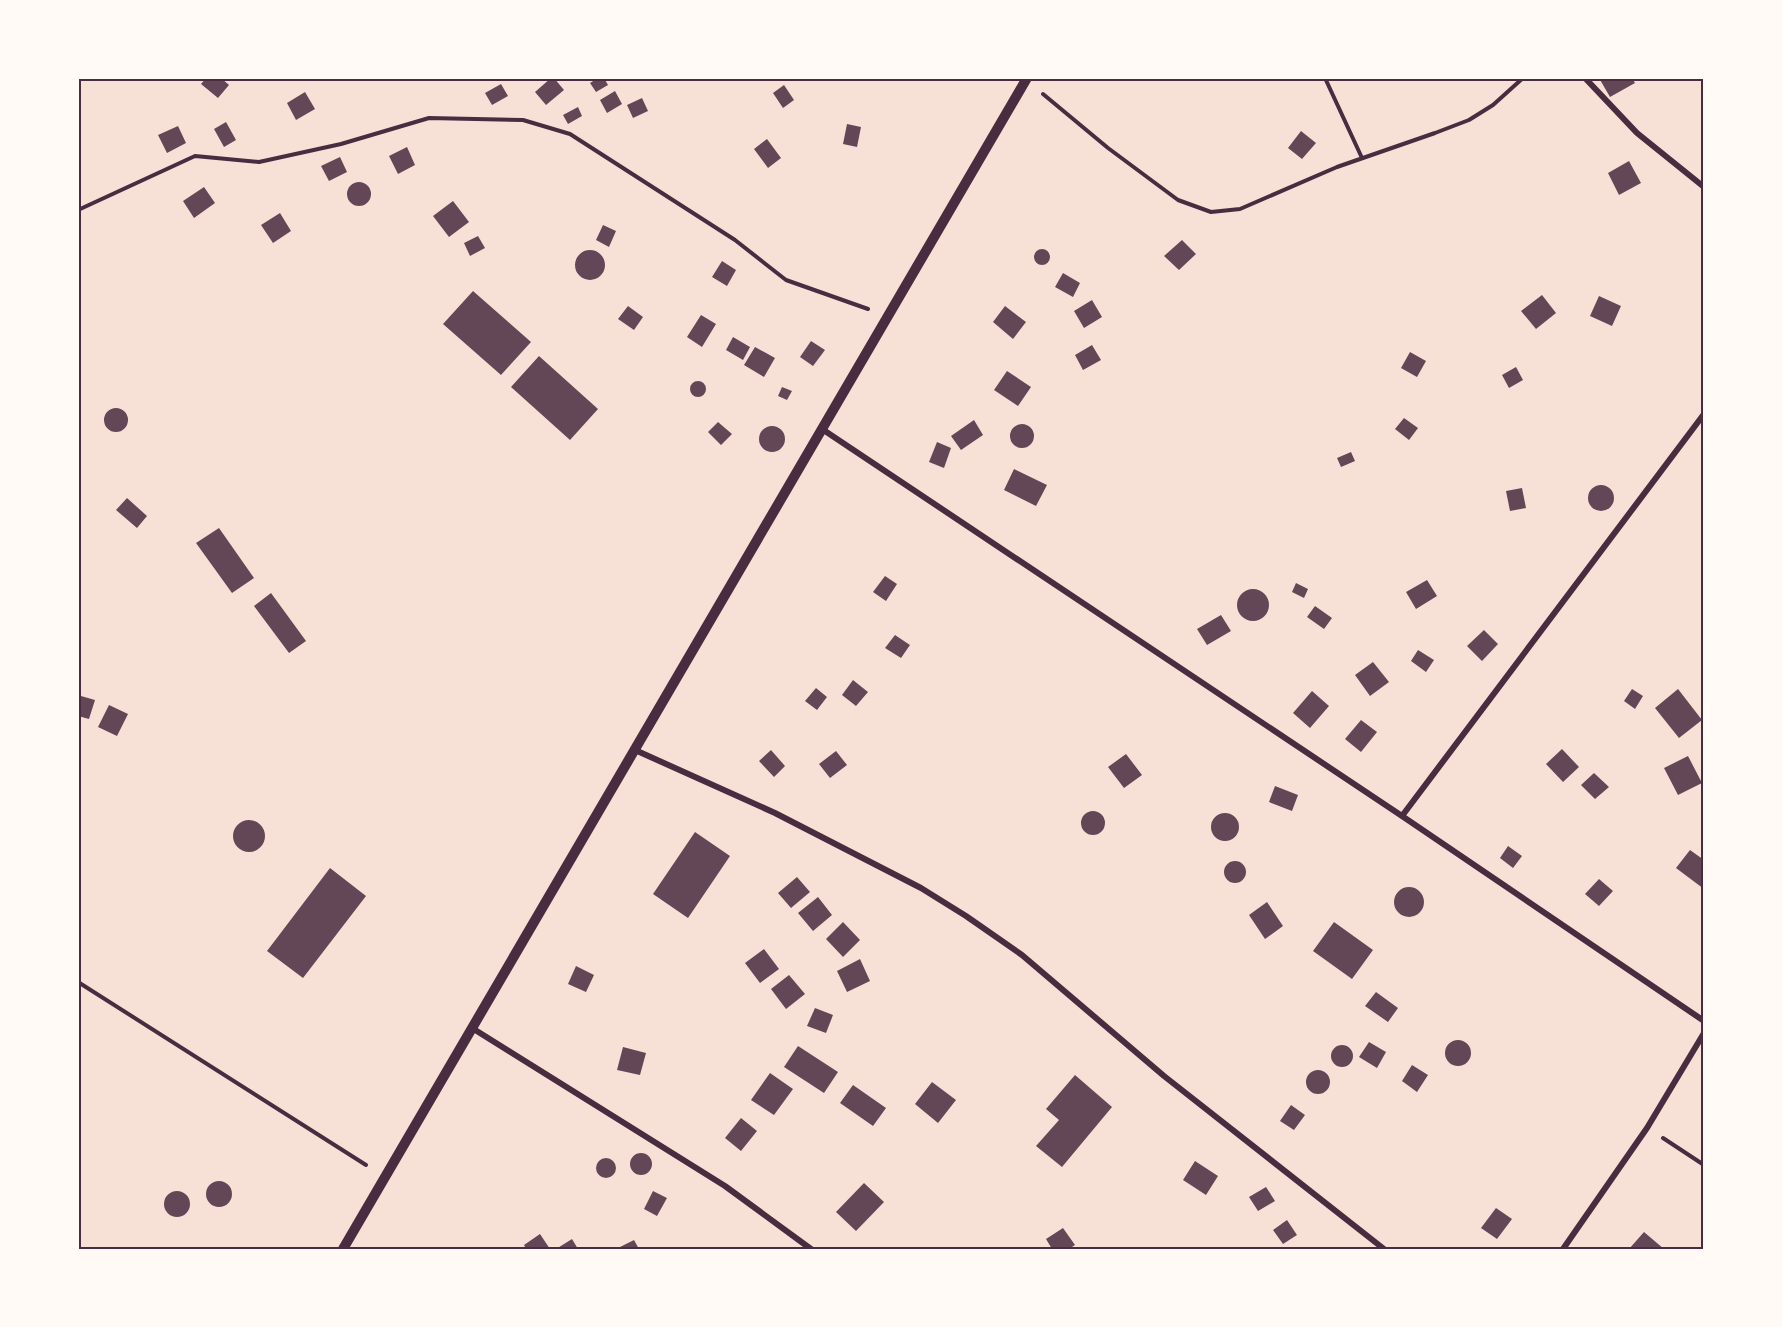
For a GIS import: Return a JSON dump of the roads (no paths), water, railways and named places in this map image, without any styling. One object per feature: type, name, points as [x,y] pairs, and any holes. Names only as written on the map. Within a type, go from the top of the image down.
[{"type":"street","points":[[1586,78],[1637,133],[1704,187]]},
{"type":"street","points":[[343,1249],[1027,79]]},
{"type":"street","points":[[1402,816],[1704,414]]},
{"type":"street","points":[[822,429],[1402,816],[1704,1021]]},
{"type":"street","points":[[635,750],[776,813],[921,888],[966,916],[1022,956],[1164,1076],[1384,1249]]},
{"type":"street","points":[[472,1028],[725,1186],[811,1249]]},
{"type":"street","points":[[1563,1249],[1647,1128],[1704,1033]]}]
